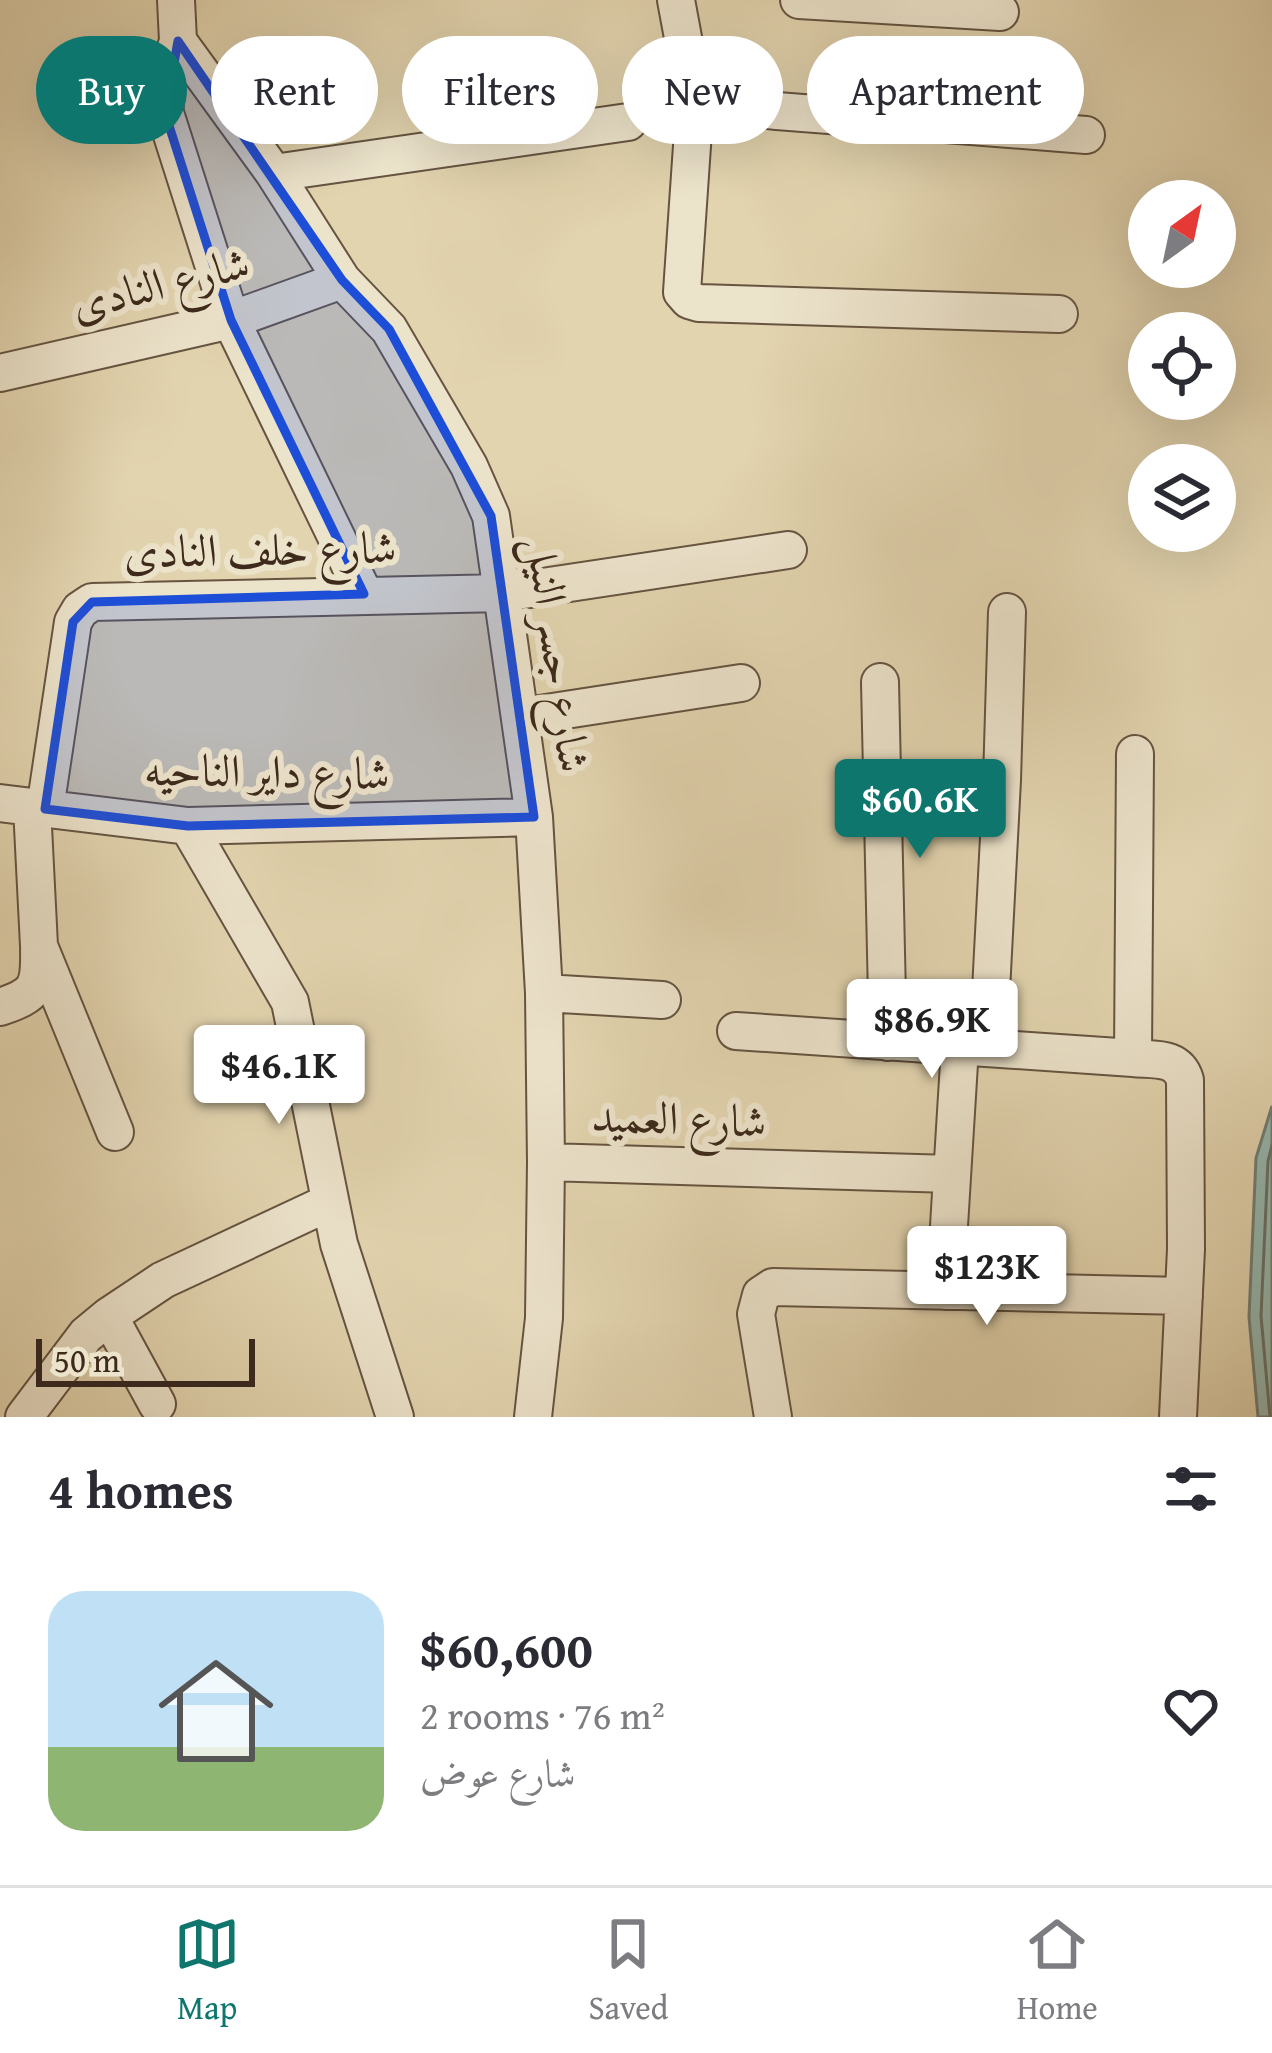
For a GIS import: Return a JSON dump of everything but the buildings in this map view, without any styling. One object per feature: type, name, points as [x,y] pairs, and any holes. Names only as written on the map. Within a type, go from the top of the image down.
[{"type":"street","points":[[176,0],[178,36]]},
{"type":"street","points":[[676,0],[683,36]]},
{"type":"street","points":[[799,0],[1000,12]]},
{"type":"street","name":"شارع جسر النيل","points":[[187,53],[274,172],[342,280],[389,329],[469,466],[491,516],[533,817],[544,993],[544,1318],[533,1417]]},
{"type":"street","points":[[783,111],[1086,135]]},
{"type":"street","points":[[274,172],[622,123]]},
{"type":"street","points":[[175,144],[231,320],[364,594]]},
{"type":"street","points":[[692,144],[682,292],[689,300],[1059,314]]},
{"type":"street","name":"شارع النادى","points":[[0,373],[231,320],[342,280]]},
{"type":"street","name":"شارع خلف النادى","points":[[26,806],[73,622],[92,602],[503,593],[788,550]]},
{"type":"street","points":[[945,1291],[952,1174],[974,1047],[1002,780],[1007,612]]},
{"type":"street","points":[[880,682],[888,1042]]},
{"type":"street","points":[[520,717],[741,683]]},
{"type":"street","points":[[1133,1058],[1135,754]]},
{"type":"street","points":[[0,1007],[27,998],[40,970],[26,806]]},
{"type":"street","name":"شارع داير الناحيه","points":[[26,806],[188,826],[533,817]]},
{"type":"street","points":[[188,826],[290,1003],[339,1244],[395,1417]]},
{"type":"street","points":[[38,946],[115,1132]]},
{"type":"street","points":[[544,993],[662,1000]]},
{"type":"street","points":[[736,1031],[1171,1061],[1182,1070],[1186,1249],[1178,1417]]},
{"type":"street","name":"شارع العميد","points":[[546,1162],[952,1174]]},
{"type":"street","points":[[24,1417],[86,1335],[110,1316],[163,1280],[330,1202]]},
{"type":"street","points":[[773,1417],[756,1315],[761,1295],[773,1287],[1184,1296]]},
{"type":"street","points":[[110,1316],[158,1404]]},
{"type":"highlighted area","points":[[178,41],[342,280],[389,329],[491,516],[534,817],[188,826],[45,809],[73,622],[92,602],[364,594],[231,320],[165,113]]},
{"type":"water","points":[[1272,1106],[1272,1417],[1258,1417],[1249,1317],[1256,1158]]}]
